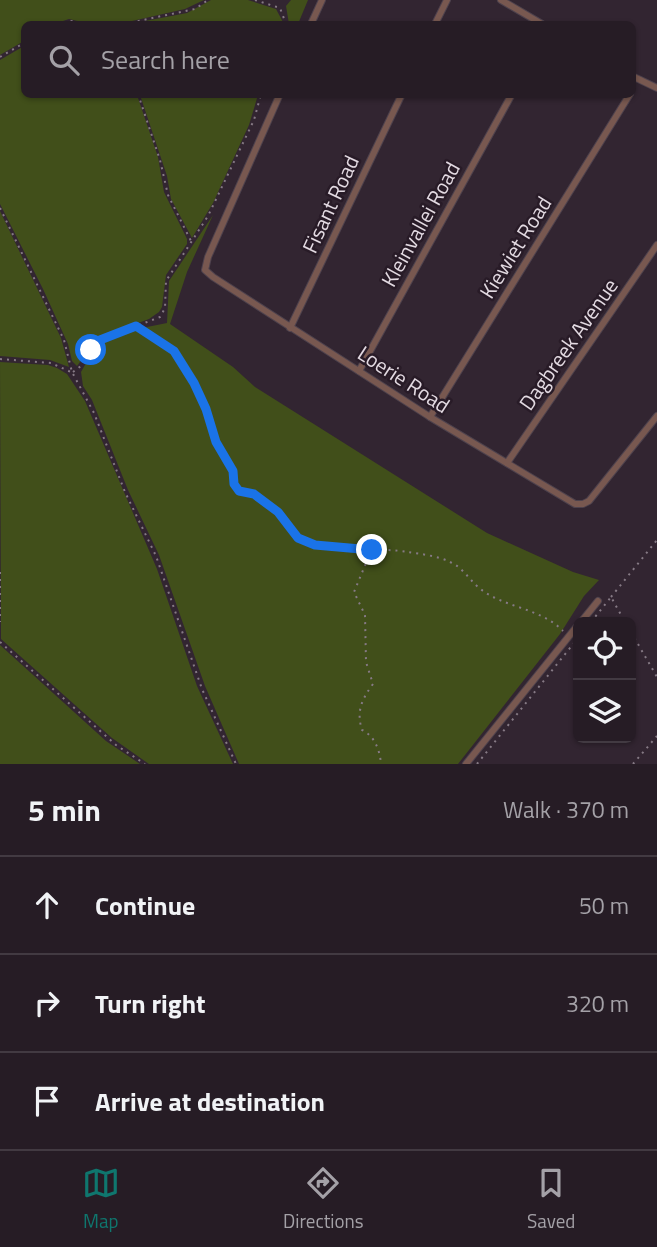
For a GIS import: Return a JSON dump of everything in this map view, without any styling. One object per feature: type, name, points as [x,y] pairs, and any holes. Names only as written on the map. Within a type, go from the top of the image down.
[{"type":"street","points":[[312,21],[322,0]]},
{"type":"street","points":[[436,21],[447,0]]},
{"type":"street","points":[[501,0],[537,21]]},
{"type":"street","points":[[636,78],[657,88]]},
{"type":"street","name":"Kiewiet Road","points":[[636,86],[640,80]]},
{"type":"street","name":"Loerie Road","points":[[278,98],[208,257],[205,270],[240,296],[430,417],[575,504],[589,501],[657,416]]},
{"type":"street","name":"Fisant Road","points":[[290,328],[400,98]]},
{"type":"street","name":"Kleinvallei Road","points":[[359,371],[510,98]]},
{"type":"street","name":"Kiewiet Road","points":[[430,417],[628,98]]},
{"type":"street","name":"Dagbreek Avenue","points":[[507,463],[657,245]]},
{"type":"street","points":[[585,617],[598,601]]},
{"type":"street","points":[[466,764],[573,631]]},
{"type":"path","points":[[138,21],[195,9],[208,0]]},
{"type":"path","points":[[255,0],[280,8],[285,21]]},
{"type":"path","points":[[0,57],[21,45]]},
{"type":"path","points":[[139,98],[160,160],[168,195],[192,243]]},
{"type":"path","points":[[72,372],[81,366],[100,340],[160,317],[165,307],[166,281],[208,216],[254,120],[260,98]]},
{"type":"path","points":[[0,208],[64,340],[72,372],[94,413],[125,492],[156,556],[202,689],[236,764]]},
{"type":"path","points":[[136,326],[174,351],[194,383],[206,409],[216,442],[233,471],[234,484],[239,491],[254,494],[278,512],[298,538],[315,545],[405,551],[449,561],[468,575],[478,587],[551,620],[568,637]]},
{"type":"path","points":[[0,359],[51,363],[72,372]]},
{"type":"path","points":[[595,617],[657,540]]},
{"type":"path","points":[[372,550],[354,592],[365,615],[366,662],[373,684],[359,707],[360,722],[362,730],[369,733],[374,740],[381,764]]},
{"type":"path","points":[[0,572],[0,622]]},
{"type":"path","points":[[611,597],[622,617]]},
{"type":"path","points":[[636,641],[657,677]]},
{"type":"path","points":[[0,642],[116,745],[145,764]]},
{"type":"path","points":[[477,764],[573,644]]},
{"type":"path","points":[[634,764],[657,736]]},
{"type":"path","points":[[480,761],[486,764]]},
{"type":"green space","points":[[0,0],[204,0],[185,9],[132,21],[21,21],[21,43],[0,55]]},
{"type":"green space","points":[[211,0],[248,0],[276,9],[282,21],[145,21],[187,13]]},
{"type":"green space","points":[[291,0],[308,0],[299,21],[288,21],[286,6]]},
{"type":"green space","points":[[21,48],[21,98],[138,98],[158,157],[164,192],[187,239],[187,244],[166,275],[159,312],[149,319],[98,338],[77,366],[72,361],[68,344],[43,289],[0,204],[0,60]]},
{"type":"green space","points":[[141,98],[257,98],[249,125],[213,203],[192,238],[171,199],[167,176]]},
{"type":"green space","points":[[0,211],[61,338],[69,367],[50,360],[0,356]]},
{"type":"green space","points":[[213,215],[187,272],[170,324],[233,367],[255,387],[487,533],[573,572],[599,580],[584,596],[560,634],[458,764],[239,764],[205,686],[159,555],[128,490],[92,400],[83,386],[81,372],[90,356],[103,342],[137,329],[167,323],[169,281]]},
{"type":"green space","points":[[0,362],[57,368],[67,374],[85,401],[157,569],[197,686],[233,764],[149,764],[112,738],[1,639]]},
{"type":"green space","points":[[0,645],[106,741],[140,764],[0,764]]},
{"type":"route","points":[[91,350],[100,340],[136,326],[174,351],[194,383],[206,409],[216,442],[233,471],[234,484],[239,491],[254,494],[278,512],[298,538],[315,545],[372,550]]}]
